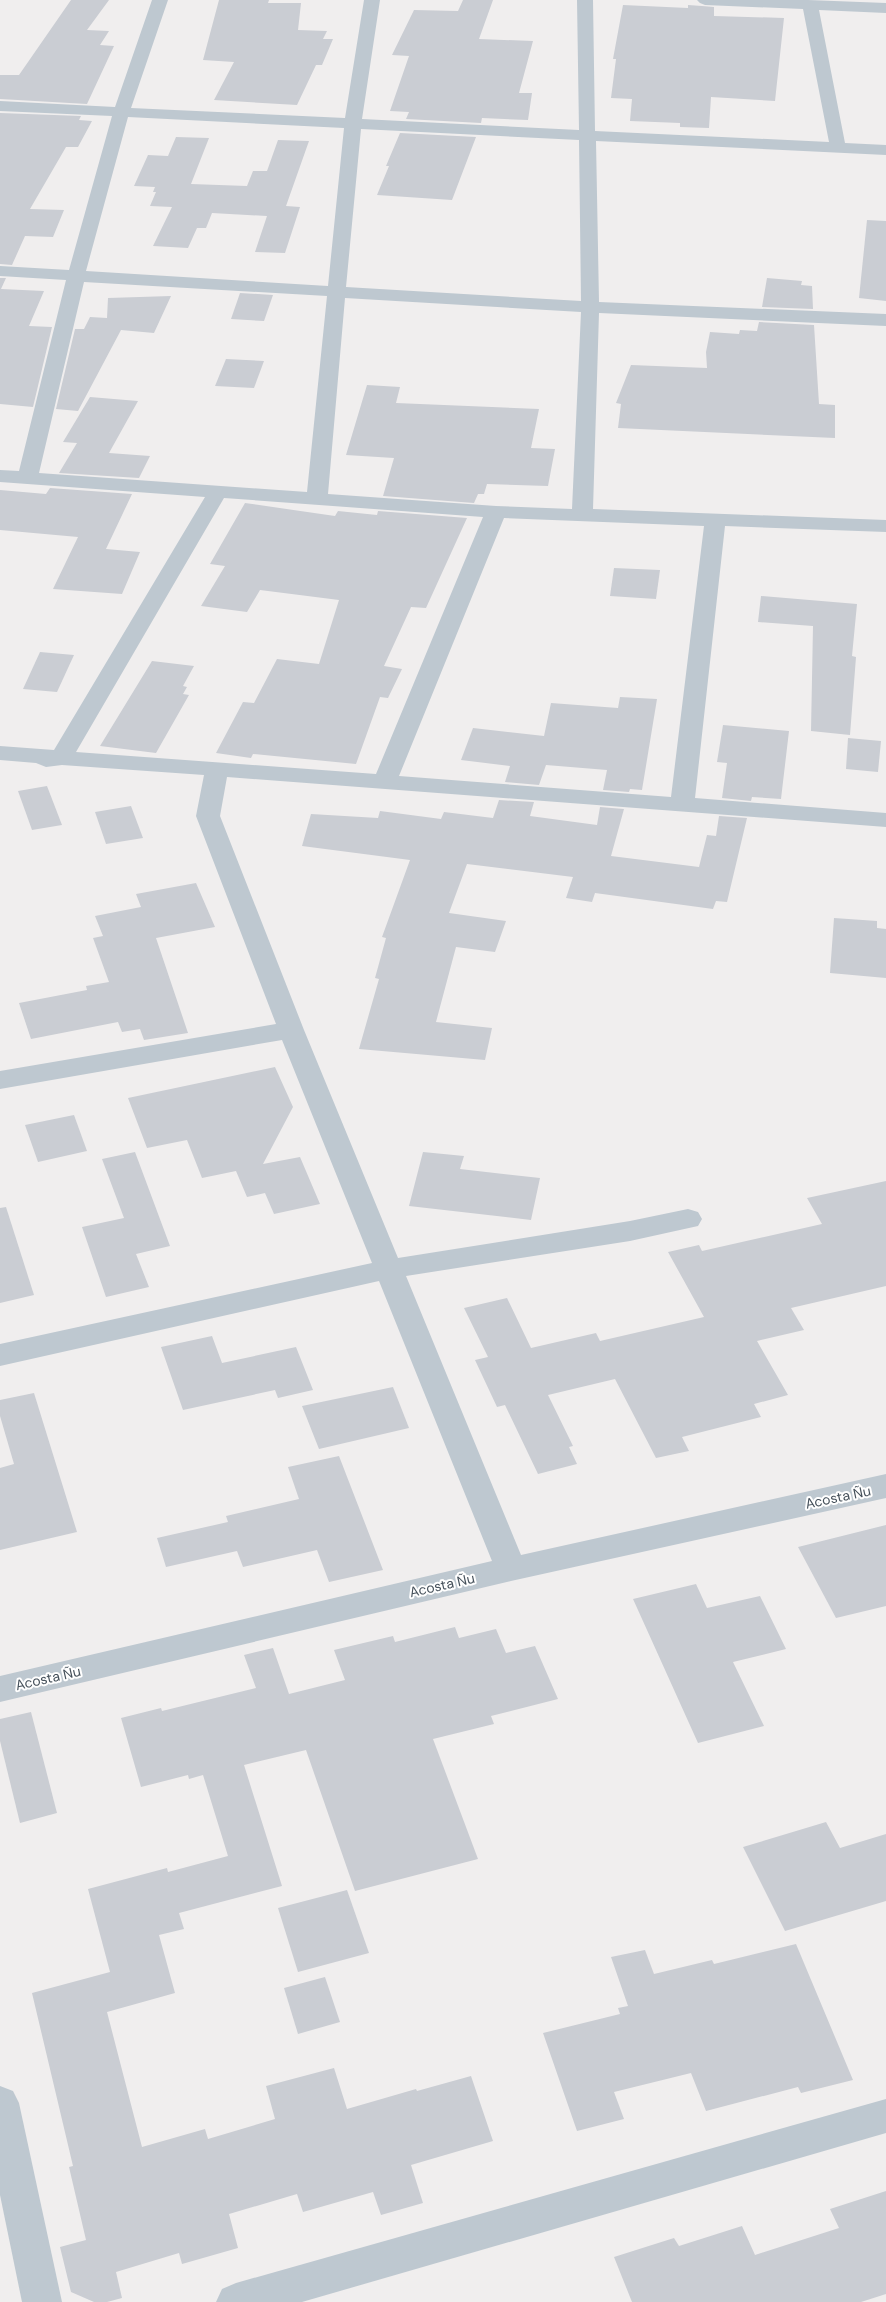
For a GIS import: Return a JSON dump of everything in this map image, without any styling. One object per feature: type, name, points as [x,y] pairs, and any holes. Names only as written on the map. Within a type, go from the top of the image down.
[{"type":"street","points":[[28,478],[76,276],[121,112],[160,0]]},
{"type":"street","points":[[317,499],[354,122],[372,0]]},
{"type":"street","points":[[582,515],[590,307],[585,0]]},
{"type":"street","points":[[705,0],[886,8]]},
{"type":"street","points":[[810,5],[838,148]]},
{"type":"street","points":[[0,106],[354,122],[886,150]]},
{"type":"street","points":[[0,271],[590,307],[886,320]]},
{"type":"street","points":[[0,476],[496,512],[886,526]]},
{"type":"street","points":[[61,758],[218,492]]},
{"type":"street","points":[[384,782],[496,512]]},
{"type":"street","points":[[682,805],[715,519]]},
{"type":"street","points":[[0,753],[886,820]]},
{"type":"street","points":[[0,767],[61,758]]},
{"type":"street","points":[[217,770],[208,816],[291,1030],[511,1569]]},
{"type":"street","points":[[0,1080],[291,1030]]},
{"type":"street","points":[[0,1355],[388,1269],[630,1231],[688,1218]]},
{"type":"street","name":"Acosta Ñu","points":[[0,1689],[511,1569],[886,1486]]},
{"type":"street","points":[[0,2104],[42,2302]]},
{"type":"street","points":[[236,2302],[886,2116]]},
{"type":"building","points":[[71,0],[109,0],[87,30],[109,31],[100,45],[114,46],[87,104],[0,99],[0,75],[19,75]]},
{"type":"building","points":[[219,0],[269,0],[268,3],[301,3],[298,30],[327,31],[323,39],[333,39],[322,65],[316,65],[297,105],[214,100],[234,62],[203,60]]},
{"type":"building","points":[[463,0],[493,0],[479,39],[533,41],[519,93],[532,93],[528,120],[482,118],[481,123],[406,119],[409,112],[390,111],[409,56],[392,55],[414,10],[458,11]]},
{"type":"building","points":[[623,5],[688,8],[688,5],[702,6],[714,7],[714,16],[784,18],[775,101],[711,97],[709,128],[680,127],[680,123],[630,121],[632,99],[611,98],[616,59],[613,59]]},
{"type":"building","points":[[0,113],[81,116],[79,120],[92,121],[78,147],[66,147],[30,209],[64,210],[53,237],[25,236],[12,265],[0,264]]},
{"type":"building","points":[[400,133],[476,137],[452,200],[377,195],[389,166],[386,166]]},
{"type":"building","points":[[176,137],[209,138],[191,184],[247,186],[253,171],[267,171],[278,140],[309,141],[286,206],[300,207],[285,253],[255,252],[267,216],[212,213],[206,228],[197,228],[188,248],[153,246],[172,207],[150,206],[156,192],[153,192],[155,187],[134,186],[148,155],[168,156]]},
{"type":"building","points":[[867,220],[886,221],[886,301],[859,298]]},
{"type":"building","points":[[0,278],[6,278],[1,289],[44,291],[29,326],[52,327],[33,407],[0,404]]},
{"type":"building","points":[[767,278],[802,281],[801,285],[812,286],[813,309],[762,307]]},
{"type":"building","points":[[240,293],[273,295],[264,321],[231,319]]},
{"type":"building","points":[[171,296],[154,333],[121,330],[78,411],[56,409],[75,329],[84,329],[90,317],[107,318],[108,298]]},
{"type":"building","points":[[759,322],[814,325],[819,404],[835,405],[835,438],[618,428],[621,404],[616,403],[631,365],[707,368],[706,352],[710,332],[739,334],[740,330],[757,331]]},
{"type":"building","points":[[226,359],[264,361],[254,388],[215,386]]},
{"type":"building","points":[[367,385],[400,387],[396,403],[539,409],[531,448],[555,449],[548,486],[487,484],[484,494],[478,494],[474,503],[383,496],[394,458],[346,455]]},
{"type":"building","points":[[90,397],[138,401],[109,453],[150,456],[139,478],[59,473],[77,443],[63,442]]},
{"type":"building","points":[[50,488],[132,494],[106,549],[140,552],[122,594],[53,589],[78,537],[0,530],[0,490],[46,494]]},
{"type":"building","points":[[245,503],[335,516],[338,511],[377,515],[378,511],[467,518],[426,608],[411,607],[384,666],[402,669],[388,698],[380,697],[356,764],[253,754],[251,758],[216,753],[243,702],[254,703],[277,659],[319,664],[339,600],[260,590],[247,612],[201,606],[225,566],[210,564]]},
{"type":"building","points":[[614,568],[660,570],[656,599],[610,596]]},
{"type":"building","points":[[761,596],[857,604],[852,656],[856,657],[850,735],[811,731],[813,626],[758,622]]},
{"type":"building","points":[[40,652],[74,655],[57,692],[23,689]]},
{"type":"building","points":[[152,661],[194,666],[183,686],[187,687],[183,694],[189,695],[156,753],[100,746]]},
{"type":"building","points":[[620,697],[657,699],[642,790],[630,789],[629,792],[603,790],[607,770],[546,765],[539,785],[505,782],[510,766],[461,760],[473,728],[544,736],[551,703],[618,708]]},
{"type":"building","points":[[723,725],[789,731],[781,799],[752,797],[751,801],[722,798],[727,763],[717,762]]},
{"type":"building","points":[[848,738],[881,741],[878,772],[846,769]]},
{"type":"building","points":[[47,786],[62,825],[32,830],[18,791]]},
{"type":"building","points":[[499,800],[534,802],[530,816],[597,825],[600,807],[624,809],[611,856],[699,867],[707,835],[716,836],[719,816],[747,818],[727,902],[716,901],[713,909],[595,893],[592,902],[566,898],[573,877],[467,864],[449,913],[506,921],[495,952],[456,947],[436,1022],[492,1028],[485,1060],[359,1049],[379,979],[375,978],[386,938],[382,937],[410,860],[302,846],[311,814],[378,818],[380,811],[441,819],[444,812],[493,818]]},
{"type":"building","points":[[131,806],[143,838],[106,844],[95,812]]},
{"type":"building","points":[[196,883],[215,927],[156,938],[188,1033],[144,1040],[140,1029],[122,1032],[118,1022],[31,1039],[19,1003],[87,990],[86,986],[109,982],[93,938],[103,936],[95,916],[141,907],[136,894]]},
{"type":"building","points":[[834,918],[877,921],[877,928],[886,929],[886,978],[830,973]]},
{"type":"building","points":[[275,1067],[293,1107],[263,1164],[300,1157],[320,1204],[274,1214],[265,1193],[247,1197],[236,1171],[202,1178],[187,1140],[147,1148],[128,1098]]},
{"type":"building","points":[[74,1115],[87,1151],[38,1162],[25,1125]]},
{"type":"building","points":[[135,1152],[170,1246],[136,1254],[149,1287],[106,1297],[82,1227],[124,1218],[102,1159]]},
{"type":"building","points":[[423,1152],[464,1156],[460,1169],[540,1178],[531,1220],[409,1206]]},
{"type":"building","points":[[886,1181],[886,1286],[791,1308],[804,1330],[757,1341],[788,1395],[754,1404],[761,1417],[682,1437],[689,1451],[656,1458],[615,1379],[548,1395],[573,1446],[569,1447],[577,1464],[538,1474],[505,1405],[497,1407],[475,1360],[488,1357],[464,1308],[507,1298],[531,1348],[596,1333],[600,1341],[704,1317],[668,1252],[699,1245],[702,1251],[822,1224],[807,1198]]},
{"type":"building","points":[[6,1207],[34,1295],[0,1303],[0,1208]]},
{"type":"building","points":[[212,1336],[222,1363],[296,1347],[313,1390],[278,1398],[275,1390],[183,1410],[161,1347]]},
{"type":"building","points":[[393,1387],[409,1428],[319,1449],[302,1406]]},
{"type":"building","points":[[34,1393],[77,1532],[0,1550],[0,1468],[14,1464],[0,1416],[0,1400]]},
{"type":"building","points":[[339,1456],[383,1570],[329,1582],[317,1550],[243,1567],[237,1551],[166,1567],[157,1538],[228,1522],[226,1516],[299,1499],[288,1467]]},
{"type":"building","points":[[886,1525],[886,1606],[836,1618],[798,1547]]},
{"type":"building","points":[[696,1584],[707,1608],[760,1596],[786,1649],[733,1662],[764,1726],[698,1743],[633,1599]]},
{"type":"building","points":[[455,1627],[459,1638],[496,1629],[506,1653],[535,1646],[558,1699],[491,1716],[494,1724],[433,1739],[478,1859],[355,1891],[306,1750],[244,1765],[282,1886],[179,1913],[184,1929],[159,1935],[175,1993],[107,2012],[142,2147],[205,2129],[208,2139],[275,2119],[266,2086],[334,2068],[347,2109],[416,2089],[417,2091],[471,2076],[493,2141],[411,2165],[423,2203],[381,2215],[373,2192],[303,2212],[297,2194],[229,2214],[238,2248],[182,2264],[179,2253],[116,2272],[122,2298],[107,2302],[94,2302],[71,2292],[60,2247],[86,2240],[69,2167],[73,2166],[32,1993],[110,1972],[88,1889],[167,1868],[168,1872],[228,1856],[203,1775],[189,1779],[188,1775],[141,1787],[121,1718],[161,1708],[162,1711],[256,1688],[244,1655],[273,1648],[289,1694],[345,1680],[334,1650],[393,1636],[395,1642]]},
{"type":"building","points":[[31,1712],[57,1813],[20,1823],[0,1741],[0,1719]]},
{"type":"building","points":[[826,1822],[840,1848],[886,1834],[886,1901],[785,1931],[743,1847]]},
{"type":"building","points":[[347,1890],[369,1953],[298,1972],[278,1908]]},
{"type":"building","points":[[796,1944],[853,2080],[801,2093],[798,2087],[706,2111],[691,2073],[614,2092],[624,2119],[577,2131],[543,2033],[620,2014],[618,2008],[628,2006],[611,1957],[645,1950],[654,1974],[712,1960],[714,1964]]},
{"type":"building","points":[[325,1977],[340,2022],[298,2034],[284,1988]]},
{"type":"building","points":[[886,2191],[886,2294],[861,2302],[632,2302],[614,2257],[674,2238],[679,2246],[742,2226],[755,2255],[839,2228],[830,2209]]}]
